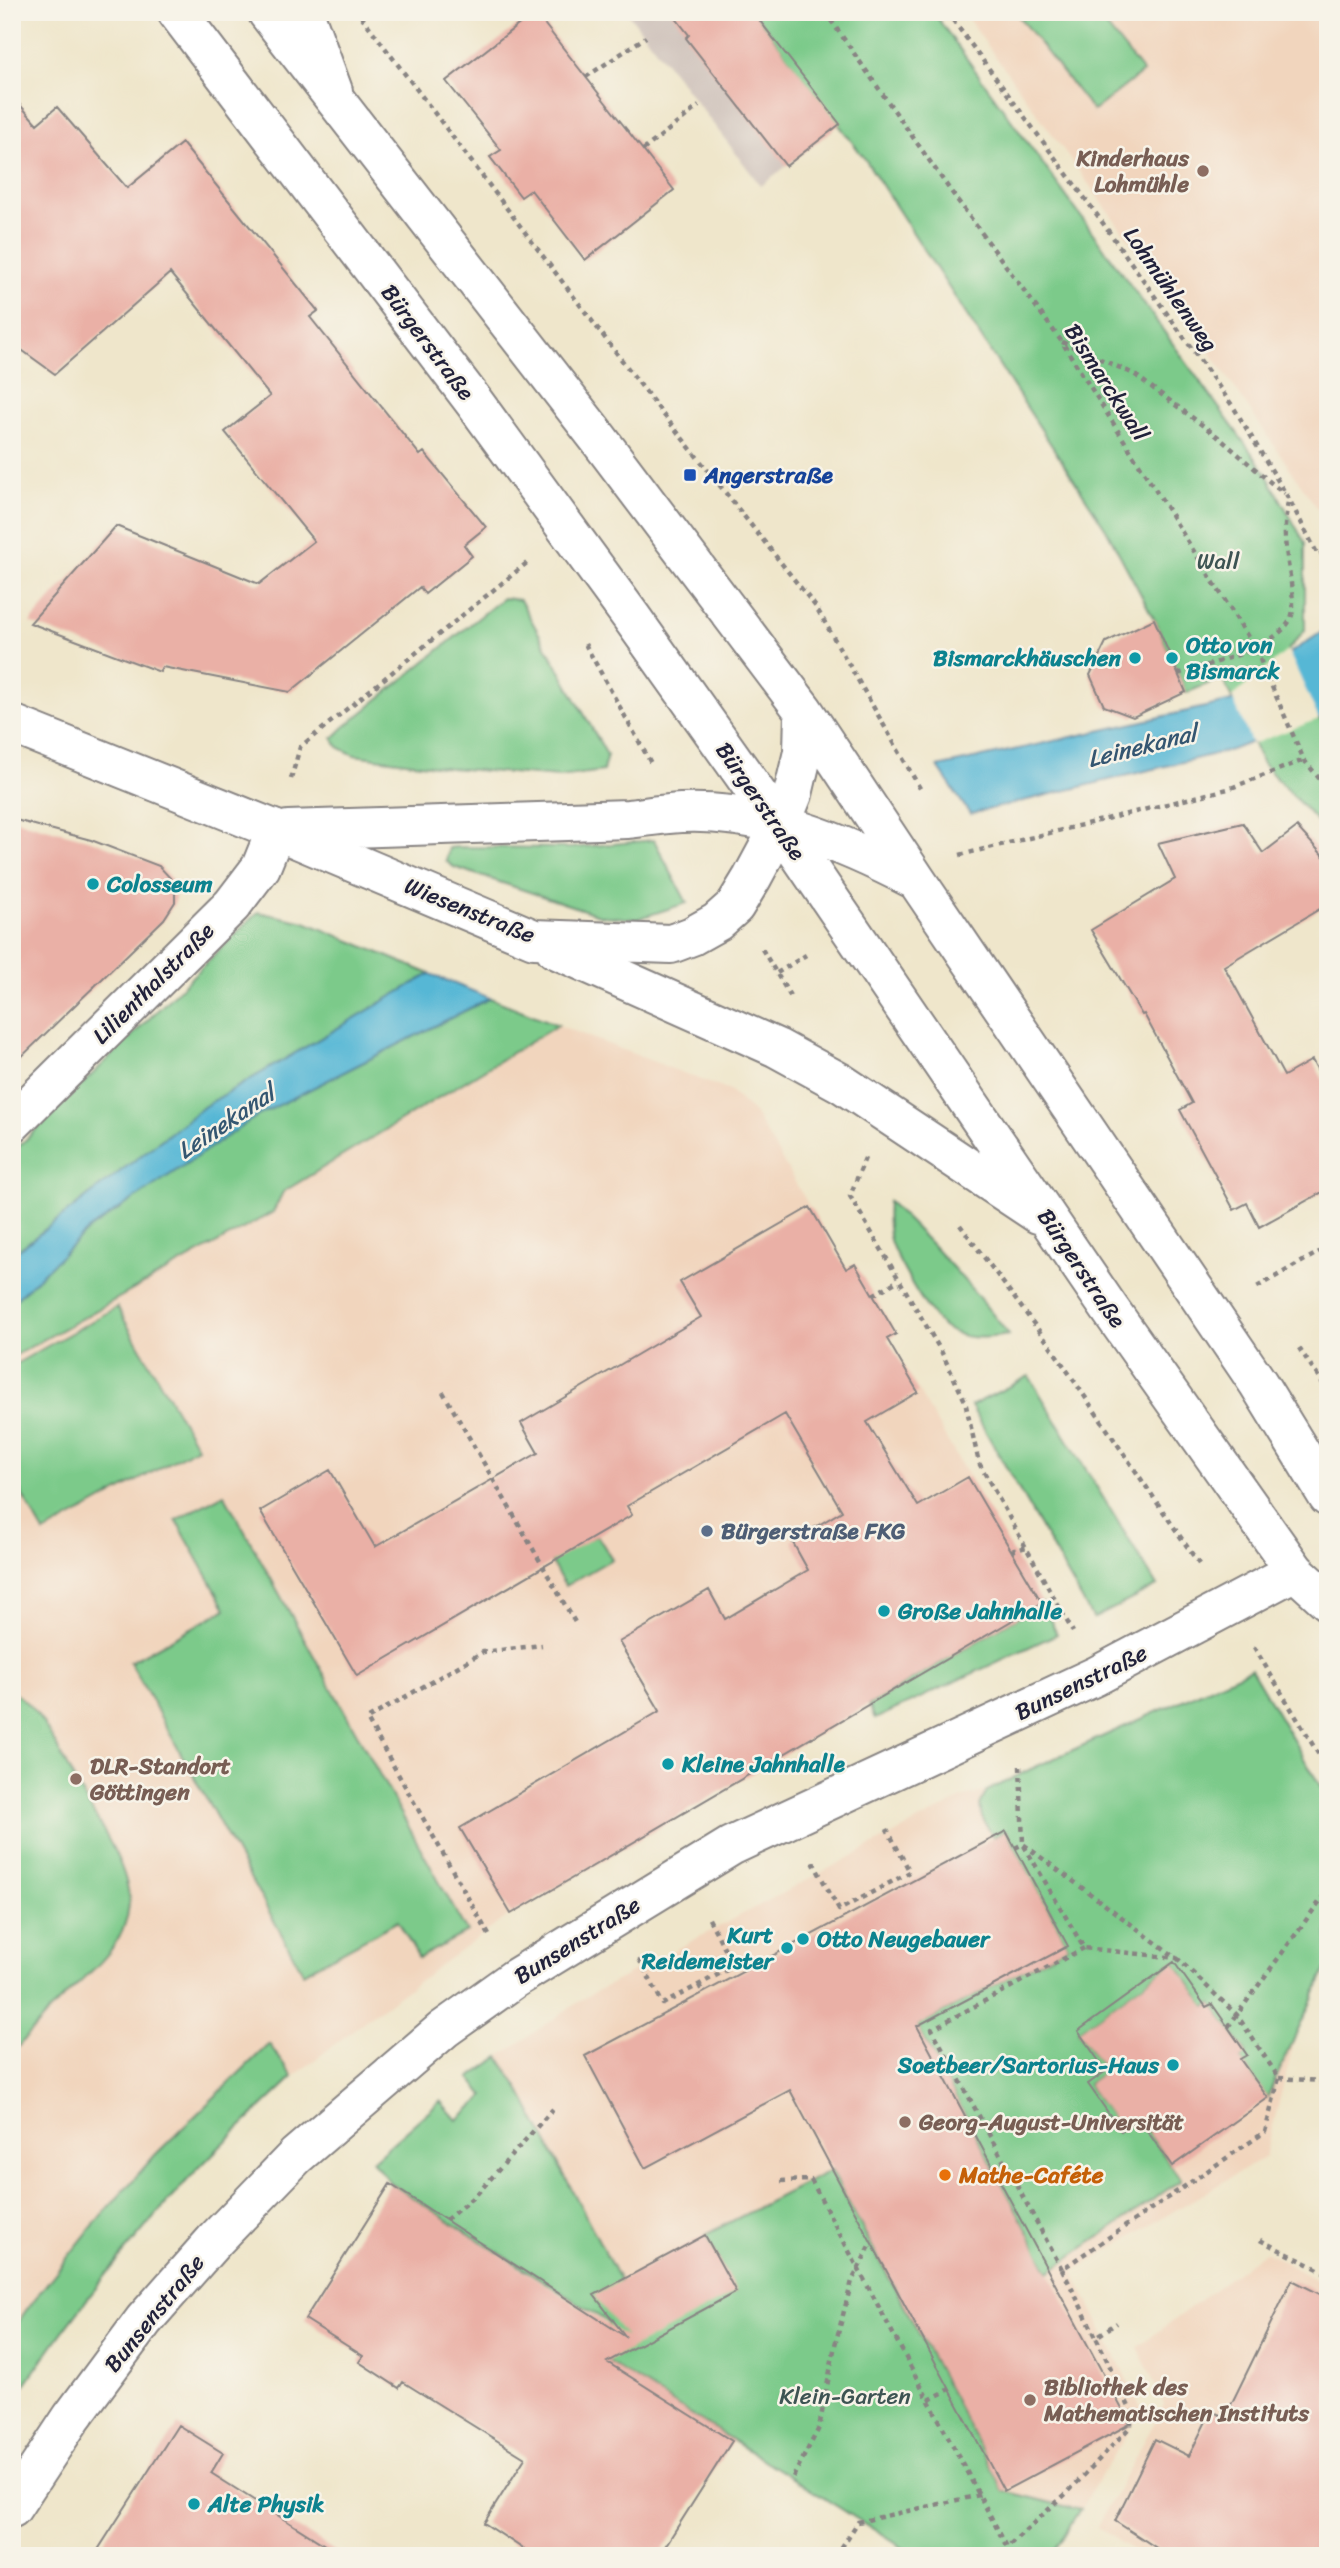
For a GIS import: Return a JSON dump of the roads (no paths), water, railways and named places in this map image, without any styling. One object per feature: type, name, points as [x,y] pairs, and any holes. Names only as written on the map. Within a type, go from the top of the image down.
[{"type":"main road","name":"Bürgerstraße","points":[[177,12],[474,402],[780,826],[1109,1308],[1295,1571],[1328,1601]]},
{"type":"main road","points":[[267,12],[598,438],[804,710],[916,881],[1251,1372],[1328,1497]]},
{"type":"main road","points":[[304,12],[337,103]]},
{"type":"main road","name":"Wiesenstraße","points":[[12,724],[276,830],[534,939],[671,944],[717,922],[735,906],[780,826],[793,794],[803,752],[804,710]]},
{"type":"main road","points":[[276,830],[628,820],[681,813],[739,817],[823,838],[852,849],[916,881]]},
{"type":"main road","name":"Lilienthalstraße","points":[[12,1122],[232,905],[261,867],[276,830]]},
{"type":"main road","points":[[534,939],[776,1048],[841,1083],[1051,1222]]},
{"type":"main road","name":"Bunsenstraße","points":[[12,2508],[72,2417],[136,2331],[214,2241],[306,2148],[444,2029],[514,1979],[731,1846],[1096,1676],[1295,1571]]},
{"type":"water","name":"Leinekanal","points":[[1328,628],[1328,719],[1315,718],[1231,750],[970,814],[938,767],[1232,701],[1290,653]]},
{"type":"water","name":"Leinekanal","points":[[430,974],[490,998],[257,1116],[88,1230],[12,1303],[12,1255],[205,1106]]},
{"type":"place","name":"Kinderhaus Lohmühle","points":[[1203,171]]},
{"type":"place","name":"Angerstraße","points":[[690,475]]},
{"type":"place","name":"Bismarckhäuschen","points":[[1135,658]]},
{"type":"place","name":"Otto von Bismarck","points":[[1172,658]]},
{"type":"place","name":"Colosseum","points":[[93,884]]},
{"type":"place","name":"Bürgerstraße FKG","points":[[707,1531]]},
{"type":"place","name":"Große Jahnhalle","points":[[884,1611]]},
{"type":"place","name":"Kleine Jahnhalle","points":[[668,1764]]},
{"type":"place","name":"DLR-Standort Göttingen","points":[[76,1779]]},
{"type":"place","name":"Otto Neugebauer","points":[[803,1939]]},
{"type":"place","name":"Kurt Reidemeister","points":[[787,1948]]},
{"type":"place","name":"Soetbeer/Sartorius-Haus","points":[[1173,2065]]},
{"type":"place","name":"Georg-August-Universität","points":[[905,2122]]},
{"type":"place","name":"Mathe-Caféte","points":[[945,2175]]},
{"type":"place","name":"Bibliothek des Mathematischen Instituts","points":[[1030,2400]]},
{"type":"place","name":"Alte Physik","points":[[194,2504]]},
{"type":"park label","name":"Wall","points":[[1218,561]]},
{"type":"park label","name":"Klein-Garten","points":[[845,2396]]}]
